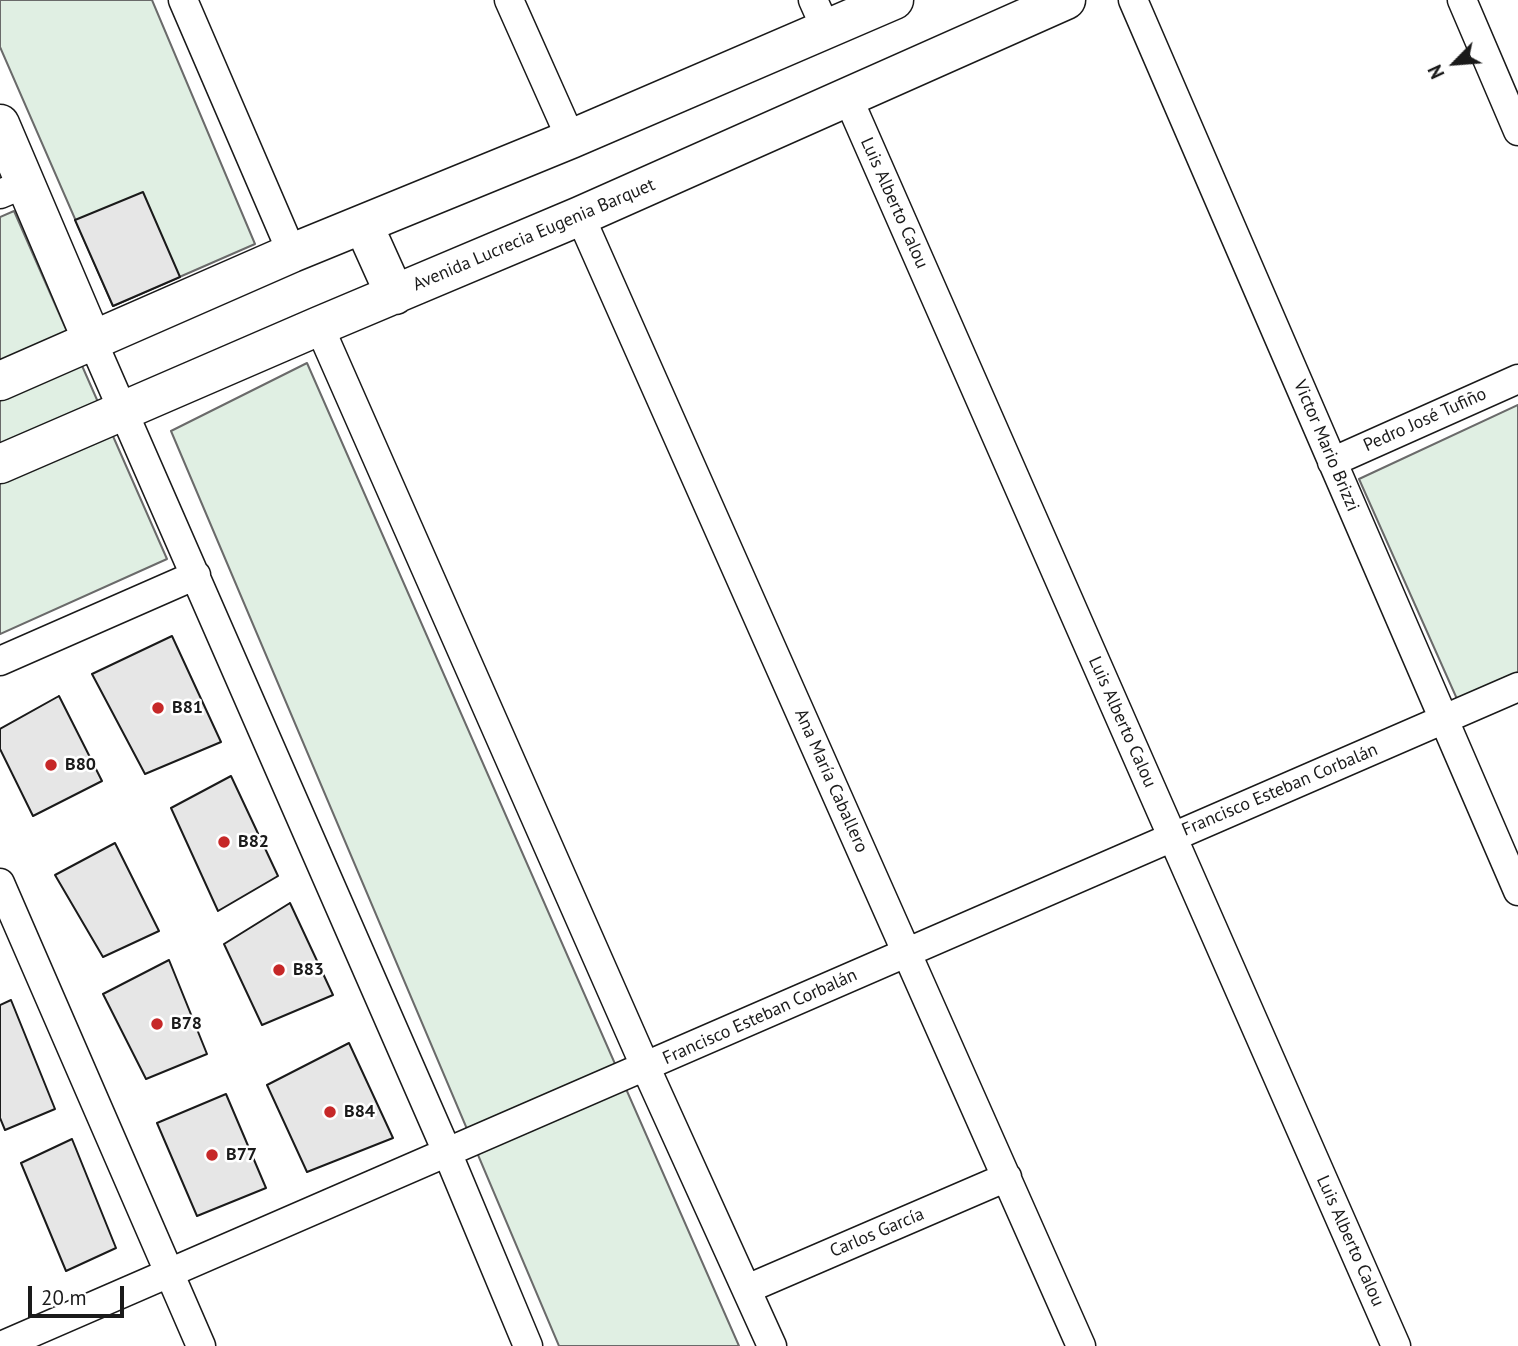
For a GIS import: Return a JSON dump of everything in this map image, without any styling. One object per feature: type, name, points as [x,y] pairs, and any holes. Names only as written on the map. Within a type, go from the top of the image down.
[{"type":"main road","points":[[0,381],[292,253],[571,139],[820,15],[894,0]]},
{"type":"main road","name":"Avenida Lucrecia Eugenia Barquet","points":[[0,464],[580,216],[1066,0]]},
{"type":"main road","points":[[0,124],[13,188],[92,340]]},
{"type":"main road","points":[[363,224],[395,295]]},
{"type":"street","points":[[183,0],[292,253]]},
{"type":"street","points":[[509,0],[571,139]]},
{"type":"street","name":"Victor Mario Brizzi","points":[[1133,0],[1518,891]]},
{"type":"street","points":[[1462,0],[1518,131]]},
{"type":"street","name":"Luis Alberto Calou","points":[[848,98],[1396,1346]]},
{"type":"street","name":"Ana María Caballero","points":[[580,216],[1081,1346]]},
{"type":"street","points":[[319,326],[645,1066],[772,1346]]},
{"type":"street","points":[[92,340],[447,1153],[528,1346]]},
{"type":"street","name":"Pedro José Tufiño","points":[[1332,461],[1518,379]]},
{"type":"street","points":[[0,662],[196,575]]},
{"type":"street","name":"Francisco Esteban Corbalán","points":[[1,1346],[1518,687]]},
{"type":"street","points":[[0,883],[201,1346]]},
{"type":"street","name":"Carlos García","points":[[747,1289],[1007,1177]]},
{"type":"green space","points":[[0,0],[152,0],[255,244],[113,306],[0,47]]},
{"type":"green space","points":[[14,211],[167,559],[0,634],[0,217]]},
{"type":"green space","points":[[307,363],[739,1346],[559,1346],[171,431]]},
{"type":"green space","points":[[1518,405],[1518,672],[1457,699],[1359,479]]},
{"type":"building","points":[[143,192],[180,277],[113,306],[75,220]]},
{"type":"building","name":"B81","points":[[172,636],[221,742],[145,774],[92,674]]},
{"type":"building","name":"B80","points":[[59,696],[102,781],[33,816],[0,749],[0,729]]},
{"type":"building","name":"B82","points":[[231,776],[278,876],[218,911],[171,808]]},
{"type":"building","points":[[115,843],[159,931],[103,957],[55,875]]},
{"type":"building","name":"B83","points":[[290,903],[333,995],[262,1025],[224,944]]},
{"type":"building","name":"B78","points":[[169,960],[207,1054],[146,1079],[103,994]]},
{"type":"building","points":[[11,1000],[55,1109],[5,1130],[0,1118],[0,1005]]},
{"type":"building","name":"B84","points":[[349,1043],[393,1138],[307,1172],[267,1085]]},
{"type":"building","name":"B77","points":[[226,1094],[266,1188],[197,1216],[157,1123]]},
{"type":"building","points":[[72,1139],[116,1248],[66,1271],[21,1163]]},
{"type":"place","name":"B81","points":[[158,708]]},
{"type":"place","name":"B80","points":[[51,765]]},
{"type":"place","name":"B82","points":[[224,842]]},
{"type":"place","name":"B83","points":[[279,970]]},
{"type":"place","name":"B78","points":[[157,1024]]},
{"type":"place","name":"B84","points":[[330,1112]]},
{"type":"place","name":"B77","points":[[212,1155]]}]
